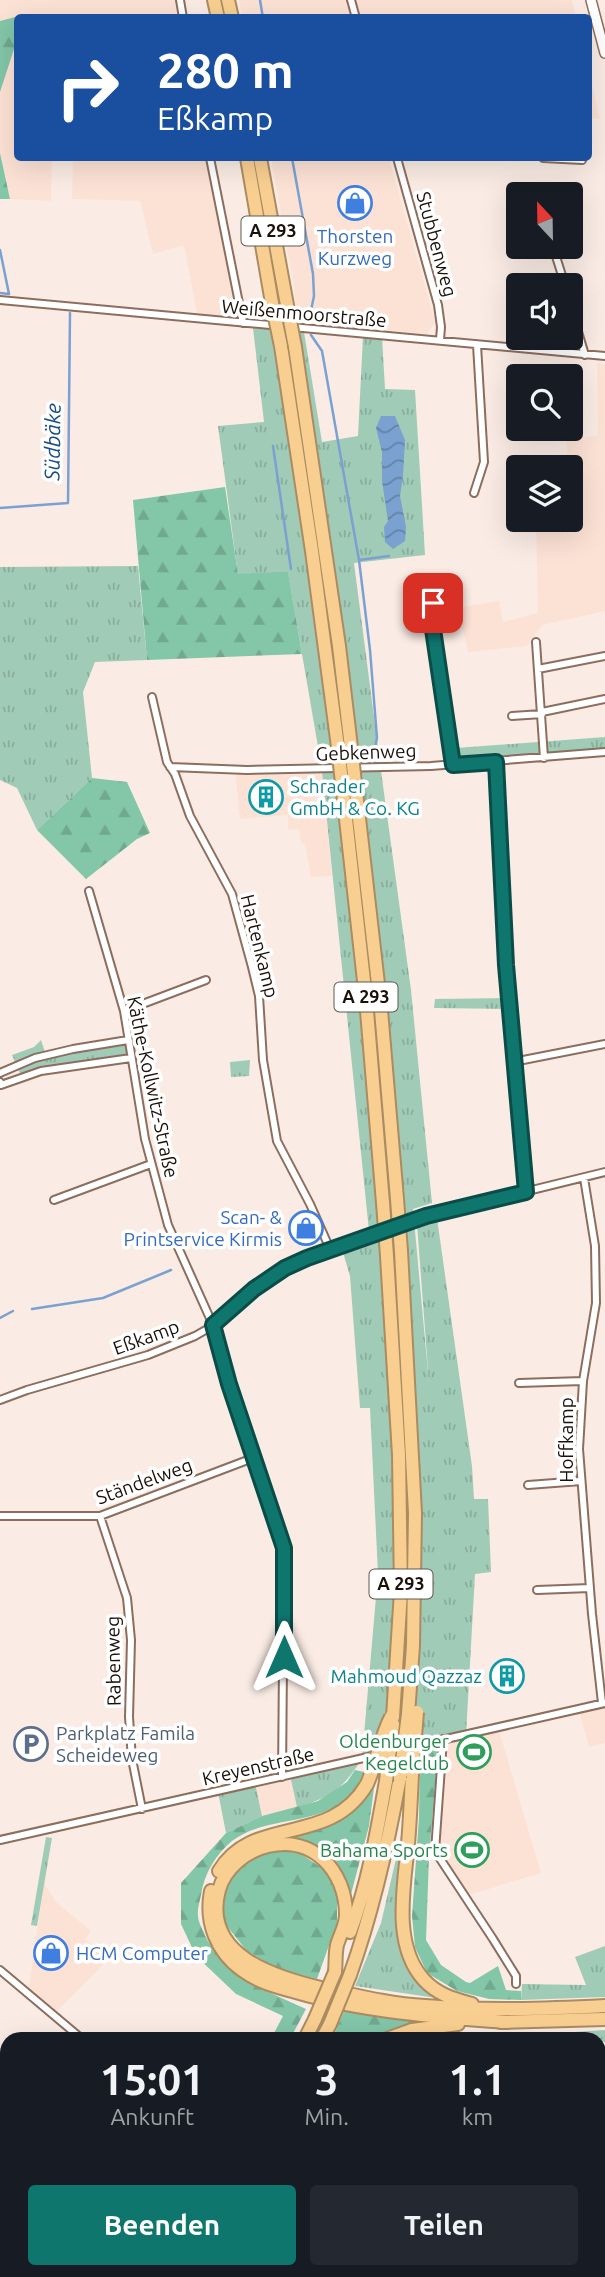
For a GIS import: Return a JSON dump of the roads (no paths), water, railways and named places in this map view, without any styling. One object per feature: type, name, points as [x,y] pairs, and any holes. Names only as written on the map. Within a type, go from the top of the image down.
[{"type":"highway","name":"A 293","points":[[248,161],[281,346],[345,747]]},
{"type":"highway","name":"A 293","points":[[261,161],[295,347],[339,646],[350,792],[381,1010],[401,1251],[415,1513],[412,1713],[406,1775],[363,1940],[326,2032]]},
{"type":"highway","name":"A 293","points":[[309,2032],[356,1915],[377,1831],[393,1715],[401,1591],[399,1455],[387,1256],[350,792]]},
{"type":"highway","points":[[393,1715],[383,1732],[377,1761],[367,1784],[342,1813],[323,1822],[254,1841],[229,1858],[215,1879],[209,1907],[214,1937],[224,1953],[242,1970],[266,1983],[308,1996],[390,2011],[605,2019]]},
{"type":"highway","points":[[406,1775],[403,1919],[408,1951],[424,1980],[448,1998],[507,2015]]},
{"type":"highway","points":[[335,1972],[337,1948],[346,1919],[344,1892],[332,1868],[314,1852],[293,1845],[266,1846],[241,1858],[223,1880],[217,1902],[218,1916],[227,1941],[246,1960],[260,1969],[300,1983],[395,2003],[507,2015]]},
{"type":"highway","points":[[404,2032],[507,2015],[605,2006]]},
{"type":"street","points":[[591,0],[605,54]]},
{"type":"street","points":[[211,161],[243,323]]},
{"type":"street","name":"Stubbenweg","points":[[398,161],[438,305],[440,341]]},
{"type":"street","name":"Weißenmoorstraße","points":[[0,300],[605,356]]},
{"type":"street","points":[[474,493],[484,462],[477,345]]},
{"type":"street","points":[[583,348],[585,355]]},
{"type":"street","points":[[432,627],[453,765]]},
{"type":"street","points":[[536,642],[544,758]]},
{"type":"street","points":[[538,669],[605,656]]},
{"type":"street","name":"Hartenkamp","points":[[152,696],[167,762],[175,774],[190,816],[232,894],[259,996],[263,1060],[277,1141],[310,1203],[330,1249]]},
{"type":"street","points":[[512,716],[542,713],[605,699]]},
{"type":"street","name":"Gebkenweg","points":[[170,767],[247,770],[453,765],[605,752]]},
{"type":"street","points":[[496,762],[502,912],[526,1192]]},
{"type":"street","name":"Käthe-Kollwitz-Straße","points":[[89,891],[124,1011],[151,1164],[168,1225],[213,1325],[253,1458],[284,1548],[282,1777]]},
{"type":"street","points":[[124,1011],[206,980]]},
{"type":"street","points":[[0,1073],[35,1058],[128,1040]]},
{"type":"street","points":[[513,1062],[605,1044]]},
{"type":"street","points":[[0,1082],[1,1085],[55,1068],[131,1058]]},
{"type":"street","points":[[54,1200],[151,1164]]},
{"type":"street","name":"Eßkamp","points":[[0,1400],[161,1351],[195,1336],[285,1268],[330,1249],[426,1216],[605,1172]]},
{"type":"street","name":"Hoffkamp","points":[[584,1178],[595,1246],[596,1303],[583,1381],[579,1449],[590,1588],[604,1703]]},
{"type":"street","points":[[595,1246],[605,1244]]},
{"type":"street","points":[[519,1383],[583,1381]]},
{"type":"street","name":"Ständelweg","points":[[0,1516],[100,1516],[253,1458]]},
{"type":"street","points":[[528,1485],[581,1481]]},
{"type":"street","name":"Rabenweg","points":[[100,1516],[127,1598],[131,1640],[132,1759],[142,1808]]},
{"type":"street","points":[[537,1590],[590,1588]]},
{"type":"street","name":"Kreyenstraße","points":[[0,1840],[604,1703]]},
{"type":"street","points":[[443,1740],[435,1852],[516,1976],[516,1984]]},
{"type":"street","points":[[0,1970],[71,2032]]},
{"type":"water","points":[[381,416],[395,416],[405,440],[400,496],[406,527],[405,541],[393,549],[385,542],[384,527],[388,521],[382,481],[382,452],[376,428]]},
{"type":"waterway","points":[[260,0],[262,14]]},
{"type":"waterway","points":[[293,161],[313,274],[314,296],[309,320]]},
{"type":"waterway","points":[[0,250],[9,294],[0,293]]},
{"type":"waterway","name":"Südbäke","points":[[0,508],[68,503],[70,313]]},
{"type":"waterway","points":[[311,335],[322,351],[359,560],[377,738],[368,763]]},
{"type":"waterway","points":[[273,446],[291,569]]},
{"type":"waterway","points":[[359,560],[389,556]]},
{"type":"waterway","points":[[32,1309],[103,1298],[171,1270]]},
{"type":"waterway","points":[[0,1318],[13,1311]]},
{"type":"place","name":"Thorsten Kurzweg","points":[[355,203]]},
{"type":"place","name":"Schrader GmbH & Co. KG","points":[[266,797]]},
{"type":"place","name":"Scan- & Printservice Kirmis","points":[[306,1228]]},
{"type":"place","name":"Mahmoud Qazzaz","points":[[507,1676]]},
{"type":"place","name":"Parkplatz Famila Scheideweg","points":[[31,1744]]},
{"type":"place","name":"Oldenburger Kegelclub","points":[[474,1752]]},
{"type":"place","name":"Bahama Sports","points":[[472,1850]]},
{"type":"place","name":"HCM Computer","points":[[51,1953]]}]
